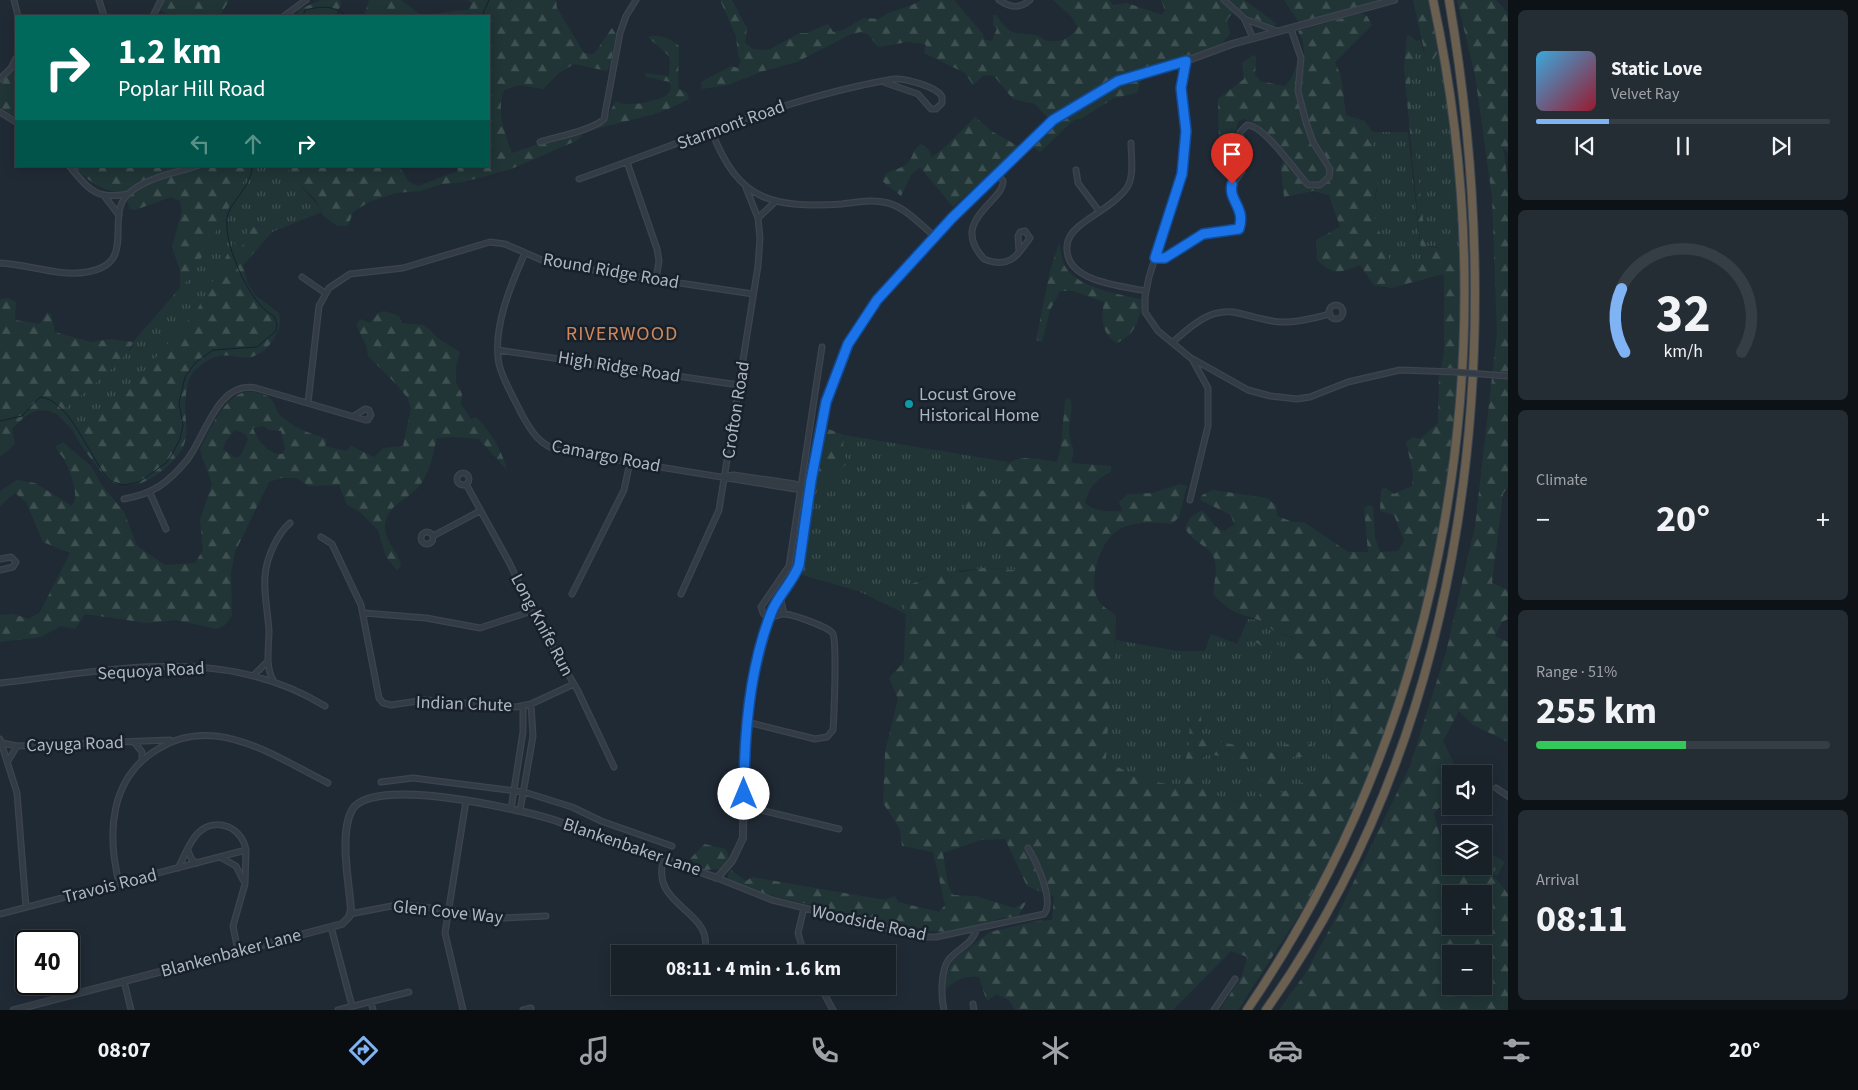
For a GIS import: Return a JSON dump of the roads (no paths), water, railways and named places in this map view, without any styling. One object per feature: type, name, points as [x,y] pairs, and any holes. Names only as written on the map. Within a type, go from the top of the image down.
[{"type":"highway","points":[[1449,0],[1466,82],[1478,163]]},
{"type":"highway","points":[[1247,1010],[1314,902],[1348,837],[1374,781],[1419,656],[1449,532],[1466,405],[1470,355],[1470,273],[1462,152],[1453,92],[1434,3]]},
{"type":"highway","points":[[1483,382],[1484,362]]},
{"type":"highway","points":[[1266,1010],[1314,935],[1348,873],[1402,754],[1439,644],[1468,505]]},
{"type":"street","points":[[14,0],[18,15]]},
{"type":"street","points":[[99,0],[104,15]]},
{"type":"street","points":[[153,15],[161,0]]},
{"type":"street","points":[[285,15],[306,0]]},
{"type":"street","points":[[540,142],[598,123],[604,118],[620,33],[626,16],[636,0]]},
{"type":"street","points":[[1000,0],[1015,7],[1020,7],[1030,0]]},
{"type":"street","points":[[1224,0],[1244,18],[1280,32]]},
{"type":"street","name":"Blankenbaker Lane","points":[[14,1010],[342,924],[350,914],[346,838],[349,818],[355,805],[367,798],[381,795],[438,797],[520,811],[554,820],[717,878],[732,861],[742,842],[744,750],[752,687],[769,619],[780,596],[793,578],[799,565],[821,422],[833,380],[844,352],[877,300],[934,236],[1053,120],[1104,88],[1132,76],[1186,61],[1253,38],[1394,0]]},
{"type":"street","points":[[1244,18],[1253,38]]},
{"type":"street","points":[[1155,258],[1165,258],[1203,234],[1239,229],[1242,216],[1233,197],[1231,187],[1242,171],[1240,132],[1247,124],[1254,126],[1264,134],[1308,185],[1320,186],[1326,181],[1330,169],[1314,142],[1298,91],[1301,58],[1290,29]]},
{"type":"street","points":[[0,80],[11,68],[15,60]]},
{"type":"street","points":[[1186,61],[1181,88],[1186,131],[1182,174],[1146,291],[1146,312],[1159,332],[1192,359],[1248,390],[1270,396],[1298,399],[1310,397],[1348,382],[1400,370],[1508,376]]},
{"type":"street","name":"Starmont Road","points":[[579,179],[832,91],[886,82],[900,80],[936,89],[942,94],[942,103],[936,109],[930,108],[918,94],[886,82]]},
{"type":"street","points":[[0,112],[15,121]]},
{"type":"street","points":[[712,132],[722,157],[745,186],[775,202],[802,206],[886,202],[902,209],[934,236]]},
{"type":"street","points":[[1131,144],[1131,176],[1127,188],[1072,233],[1066,250],[1070,264],[1083,276],[1146,291]]},
{"type":"street","points":[[627,162],[659,255],[656,279]]},
{"type":"street","points":[[70,167],[89,188],[106,197],[119,215]]},
{"type":"street","points":[[106,197],[128,194],[153,180],[194,167]]},
{"type":"street","points":[[1076,170],[1078,182],[1099,211]]},
{"type":"street","points":[[997,173],[1002,181],[1002,188],[978,216],[975,222],[973,244],[984,259],[993,263],[1009,261],[1019,251]]},
{"type":"street","name":"Crofton Road","points":[[681,594],[718,517],[726,476],[759,255],[758,218],[745,186]]},
{"type":"street","points":[[0,263],[73,273],[96,270],[109,262],[116,251],[120,241],[119,215],[128,194]]},
{"type":"street","points":[[758,218],[775,202]]},
{"type":"street","name":"Round Ridge Road","points":[[325,293],[333,284],[350,274],[403,268],[484,243],[500,242],[559,265],[753,294]]},
{"type":"street","name":"Camargo Road","points":[[525,253],[506,296],[498,350],[503,375],[529,428],[538,440],[561,451],[726,476],[734,475],[795,484],[802,488],[810,489]]},
{"type":"street","points":[[302,277],[325,293],[318,311],[308,403]]},
{"type":"street","points":[[1173,342],[1204,317],[1214,312],[1229,311],[1279,322],[1295,322],[1330,314]]},
{"type":"street","points":[[747,722],[815,739],[827,737],[833,730],[833,634],[828,628],[784,614],[769,619],[763,614],[762,604],[789,566],[822,347]]},
{"type":"street","name":"High Ridge Road","points":[[498,350],[739,385]]},
{"type":"street","points":[[1190,500],[1208,426],[1209,402],[1207,384],[1192,359]]},
{"type":"street","points":[[124,499],[150,493],[166,482],[186,461],[213,413],[237,389],[251,387],[354,416]]},
{"type":"street","points":[[572,594],[624,490],[630,462]]},
{"type":"street","name":"Long Knife Run","points":[[466,484],[509,562],[532,611],[574,684],[614,767]]},
{"type":"street","points":[[150,493],[166,529]]},
{"type":"street","points":[[433,536],[480,511]]},
{"type":"street","points":[[273,680],[268,661],[269,630],[264,596],[264,573],[267,560],[275,543],[290,523]]},
{"type":"street","name":"Indian Chute","points":[[321,537],[330,541],[335,548],[364,613],[379,698],[383,703],[390,705],[425,700],[523,706],[574,684]]},
{"type":"street","points":[[0,559],[12,557],[16,562],[13,567],[0,570]]},
{"type":"street","points":[[780,596],[784,614]]},
{"type":"street","points":[[364,613],[426,618],[480,628],[532,611]]},
{"type":"street","points":[[255,674],[268,661]]},
{"type":"street","name":"Sequoya Road","points":[[0,683],[174,666],[209,667],[255,674],[273,680],[300,691],[325,706]]},
{"type":"street","points":[[520,811],[534,726],[531,704]]},
{"type":"street","points":[[510,809],[521,748],[523,706]]},
{"type":"street","name":"Cayuga Road","points":[[1,741],[17,746],[174,740],[207,736],[231,739],[260,749],[328,783]]},
{"type":"street","points":[[119,883],[112,834],[114,809],[123,783],[142,760],[174,740]]},
{"type":"street","points":[[1,741],[18,800],[26,907]]},
{"type":"street","name":"Cayuga Road","points":[[134,742],[142,752],[142,760]]},
{"type":"street","name":"Cayuga Road","points":[[8,761],[17,746]]},
{"type":"street","points":[[521,748],[531,750]]},
{"type":"street","points":[[381,782],[413,778],[524,792],[572,807],[601,822],[672,846]]},
{"type":"street","points":[[1496,788],[1508,796]]},
{"type":"street","points":[[463,1010],[446,939],[448,911],[466,801]]},
{"type":"street","points":[[744,806],[839,829]]},
{"type":"street","points":[[178,868],[198,834],[214,825],[226,826],[240,834],[246,850],[245,884],[233,926],[238,951]]},
{"type":"street","name":"Woodside Road","points":[[717,878],[759,895],[804,908],[922,937],[977,929],[1040,916],[1046,911],[1048,902],[1045,890],[1028,848]]},
{"type":"street","points":[[188,849],[189,855],[197,863]]},
{"type":"street","name":"Travois Road","points":[[0,914],[246,850]]},
{"type":"street","points":[[220,857],[236,866],[245,884]]},
{"type":"street","points":[[664,858],[661,871],[663,887],[668,895],[701,926],[706,937],[705,945]]},
{"type":"street","name":"Glen Cove Way","points":[[350,914],[394,904],[502,918],[546,916]]},
{"type":"street","points":[[801,945],[798,933],[804,908]]},
{"type":"street","points":[[331,927],[352,1006]]},
{"type":"street","points":[[944,1010],[941,989],[949,958],[973,940],[977,929]]},
{"type":"street","points":[[1214,1010],[1235,979]]},
{"type":"street","points":[[124,981],[131,1010]]},
{"type":"street","points":[[338,1010],[409,992]]},
{"type":"street","points":[[825,995],[833,1010]]},
{"type":"street","points":[[371,1002],[373,1010]]},
{"type":"street","points":[[973,1004],[974,1010]]},
{"type":"street","points":[[523,1010],[531,1008]]},
{"type":"waterway","points":[[482,15],[489,0]]},
{"type":"waterway","points":[[303,15],[305,10],[322,7],[332,8],[346,15]]},
{"type":"waterway","points":[[0,421],[22,416],[40,397],[51,400],[61,408],[79,432],[110,481],[124,485],[139,482],[166,463],[180,439],[183,425],[179,403],[185,377],[195,363],[213,350],[257,347],[276,331],[277,324],[274,316],[265,310],[247,286],[228,239],[228,214],[246,185],[252,167]]},
{"type":"place","name":"Locust Grove Historical Home","points":[[909,404]]},
{"type":"district","name":"RIVERWOOD","points":[[622,334]]}]
